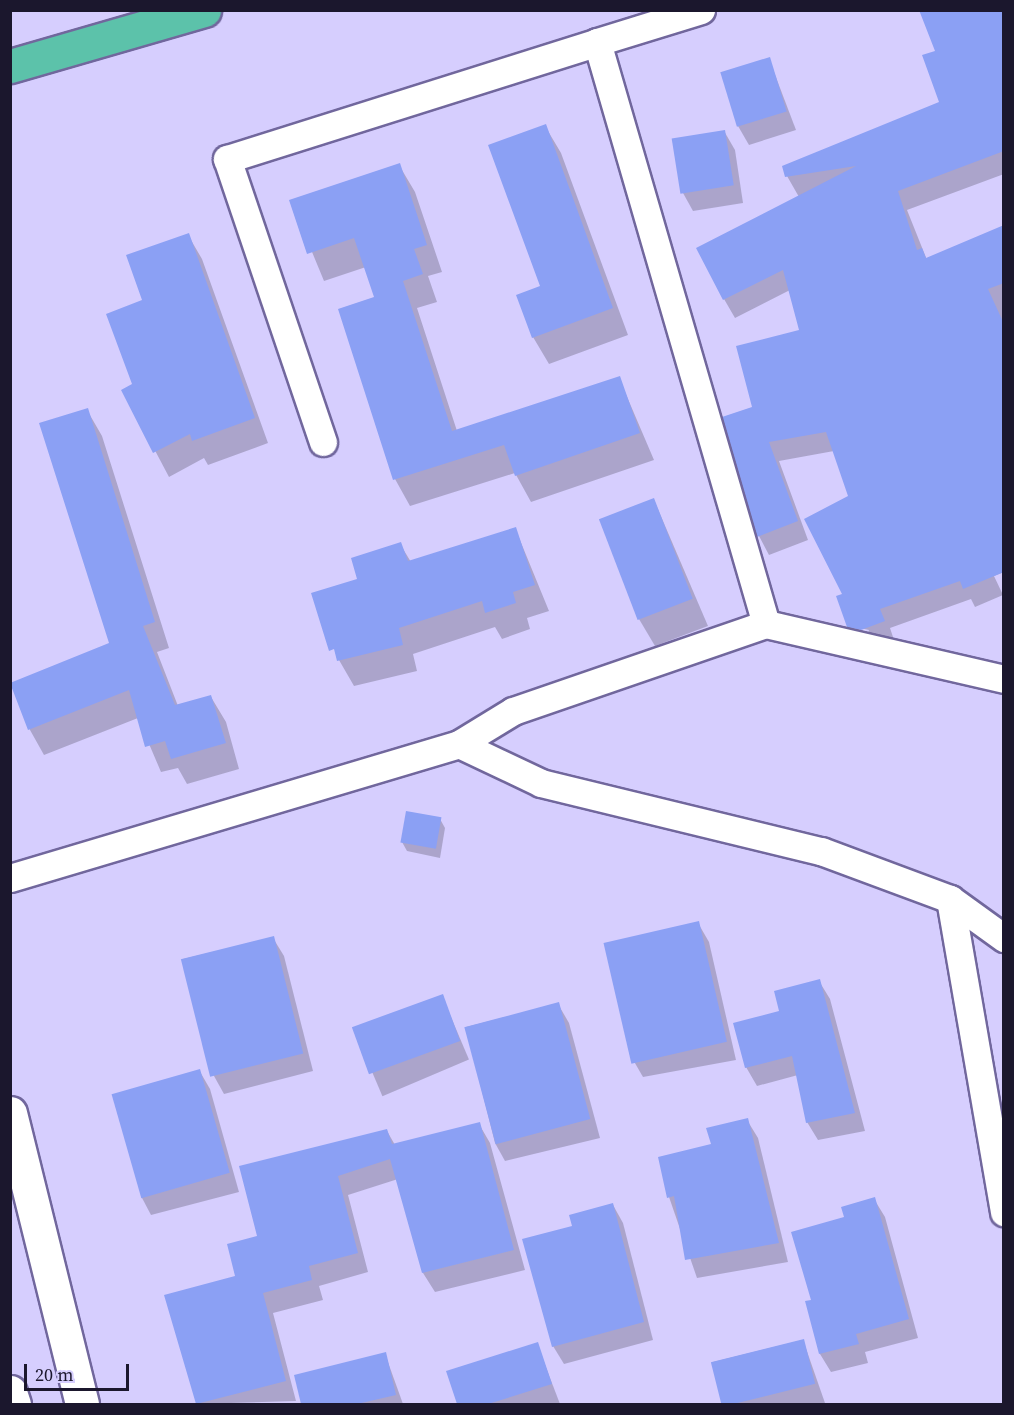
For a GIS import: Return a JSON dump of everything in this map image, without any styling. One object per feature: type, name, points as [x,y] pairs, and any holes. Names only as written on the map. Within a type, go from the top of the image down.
[{"type":"highway","points":[[10,66],[204,10]]},
{"type":"highway","points":[[10,79],[47,56]]},
{"type":"street","points":[[323,442],[227,159],[701,10]]},
{"type":"street","points":[[597,42],[766,624]]},
{"type":"street","points":[[10,878],[459,744],[513,711],[766,624],[1004,679]]},
{"type":"street","points":[[459,744],[541,783],[821,851],[950,899],[1004,938]]},
{"type":"street","points":[[950,899],[1004,1212]]},
{"type":"street","points":[[10,1113],[82,1404]]},
{"type":"street","points":[[10,1392],[14,1404]]},
{"type":"building","points":[[919,10],[1004,10],[1004,151],[898,191],[917,250],[922,248],[926,258],[1004,225],[1004,283],[988,289],[1004,324],[1004,572],[963,589],[960,581],[880,609],[885,621],[861,630],[847,627],[836,596],[842,594],[804,519],[848,496],[826,432],[769,442],[798,521],[757,537],[722,417],[752,407],[736,346],[799,330],[783,270],[723,300],[696,248],[856,166],[785,177],[782,166],[939,102],[922,55],[935,51]]},
{"type":"building","points":[[770,57],[787,112],[737,127],[720,72]]},
{"type":"building","points":[[546,124],[613,308],[532,338],[516,295],[540,286],[488,145]]},
{"type":"building","points":[[725,130],[734,185],[680,194],[672,138]]},
{"type":"building","points":[[400,163],[427,245],[414,249],[423,274],[403,281],[452,431],[620,376],[640,433],[515,476],[504,445],[393,480],[338,309],[374,297],[354,238],[307,254],[289,200]]},
{"type":"building","points":[[189,233],[255,418],[192,441],[190,434],[153,453],[121,390],[132,384],[106,314],[142,300],[126,255]]},
{"type":"building","points":[[88,408],[155,622],[143,626],[175,705],[211,695],[226,743],[171,759],[165,741],[145,747],[129,690],[28,730],[10,683],[109,643],[39,423]]},
{"type":"building","points":[[654,498],[693,599],[638,620],[599,519]]},
{"type":"building","points":[[516,527],[535,585],[513,592],[516,603],[485,613],[482,601],[399,628],[403,645],[337,661],[334,649],[329,651],[311,593],[357,579],[351,558],[401,542],[408,561]]},
{"type":"building","points":[[406,811],[441,817],[436,849],[400,843]]},
{"type":"building","points":[[699,921],[727,1042],[631,1064],[604,943]]},
{"type":"building","points":[[274,936],[303,1053],[210,1077],[181,959]]},
{"type":"building","points":[[820,979],[855,1113],[806,1123],[792,1056],[745,1068],[733,1023],[779,1011],[774,991]]},
{"type":"building","points":[[443,994],[460,1041],[369,1074],[352,1027]]},
{"type":"building","points":[[559,1002],[590,1119],[496,1144],[464,1027]]},
{"type":"building","points":[[200,1069],[230,1173],[141,1198],[112,1094]]},
{"type":"building","points":[[748,1118],[779,1243],[685,1260],[674,1196],[667,1198],[658,1157],[711,1144],[706,1128]]},
{"type":"building","points":[[480,1122],[514,1250],[422,1273],[390,1159],[338,1176],[358,1253],[309,1266],[312,1280],[263,1293],[286,1381],[196,1404],[164,1295],[235,1276],[227,1244],[257,1236],[239,1166],[387,1129],[392,1144]]},
{"type":"building","points":[[875,1197],[909,1319],[856,1334],[859,1344],[819,1354],[805,1301],[811,1300],[791,1232],[844,1217],[841,1207]]},
{"type":"building","points":[[613,1203],[644,1322],[552,1347],[522,1239],[572,1226],[569,1215]]},
{"type":"building","points":[[804,1339],[815,1384],[733,1404],[721,1404],[711,1362]]},
{"type":"building","points":[[538,1342],[552,1384],[488,1404],[457,1404],[446,1371]]},
{"type":"building","points":[[386,1352],[396,1395],[357,1404],[301,1404],[294,1375]]}]
